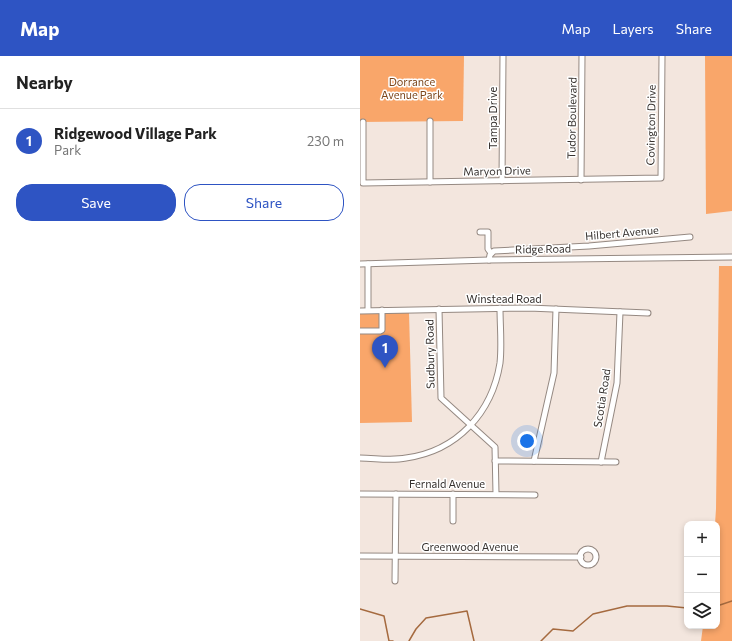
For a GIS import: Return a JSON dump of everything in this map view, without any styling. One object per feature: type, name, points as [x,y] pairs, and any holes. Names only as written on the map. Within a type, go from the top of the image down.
[{"type":"street","name":"Tampa Drive","points":[[502,181],[503,56]]},
{"type":"street","name":"Tudor Boulevard","points":[[581,180],[582,56]]},
{"type":"street","name":"Covington Drive","points":[[620,179],[661,178],[662,56]]},
{"type":"street","points":[[430,121],[430,182]]},
{"type":"street","points":[[361,155],[363,122]]},
{"type":"street","name":"Maryon Drive","points":[[361,155],[363,183],[620,179]]},
{"type":"street","points":[[480,232],[488,232],[488,249],[491,253],[490,260]]},
{"type":"street","name":"Hilbert Avenue","points":[[491,253],[494,251],[589,246],[690,237]]},
{"type":"street","name":"Ridge Road","points":[[360,264],[490,260],[730,257]]},
{"type":"street","points":[[368,264],[368,310]]},
{"type":"street","points":[[360,458],[400,459],[416,456],[440,448],[461,434],[470,425],[487,404],[498,374],[501,352],[500,308]]},
{"type":"street","name":"Winstead Road","points":[[360,310],[500,308],[648,313]]},
{"type":"street","name":"Sudbury Road","points":[[439,309],[441,398],[495,447],[496,494]]},
{"type":"street","points":[[534,461],[554,373],[556,309]]},
{"type":"street","points":[[360,331],[382,330],[382,310]]},
{"type":"street","name":"Scotia Road","points":[[601,462],[617,383],[620,312]]},
{"type":"street","points":[[495,461],[616,462]]},
{"type":"street","name":"Fernald Avenue","points":[[360,494],[535,495]]},
{"type":"street","points":[[395,581],[396,494]]},
{"type":"street","points":[[453,494],[453,520]]},
{"type":"street","name":"Greenwood Avenue","points":[[360,556],[580,557]]},
{"type":"green space","name":"Dorrance Avenue Park","points":[[360,56],[464,56],[463,121],[360,122]]},
{"type":"green space","points":[[705,56],[732,56],[732,211],[706,214]]},
{"type":"green space","points":[[719,266],[732,266],[732,641],[701,641],[703,629],[720,629],[720,521],[715,521]]},
{"type":"green space","points":[[409,312],[412,422],[360,423],[360,314]]},
{"type":"waterway","points":[[720,605],[732,601]]},
{"type":"waterway","points":[[541,641],[553,629],[573,631],[593,614],[627,606],[684,608]]},
{"type":"waterway","points":[[360,609],[384,616],[389,641],[393,641]]},
{"type":"waterway","points":[[409,641],[416,629],[426,618],[467,611],[474,641]]},
{"type":"place","name":"Ridgewood Village Park","points":[[385,368]]}]
